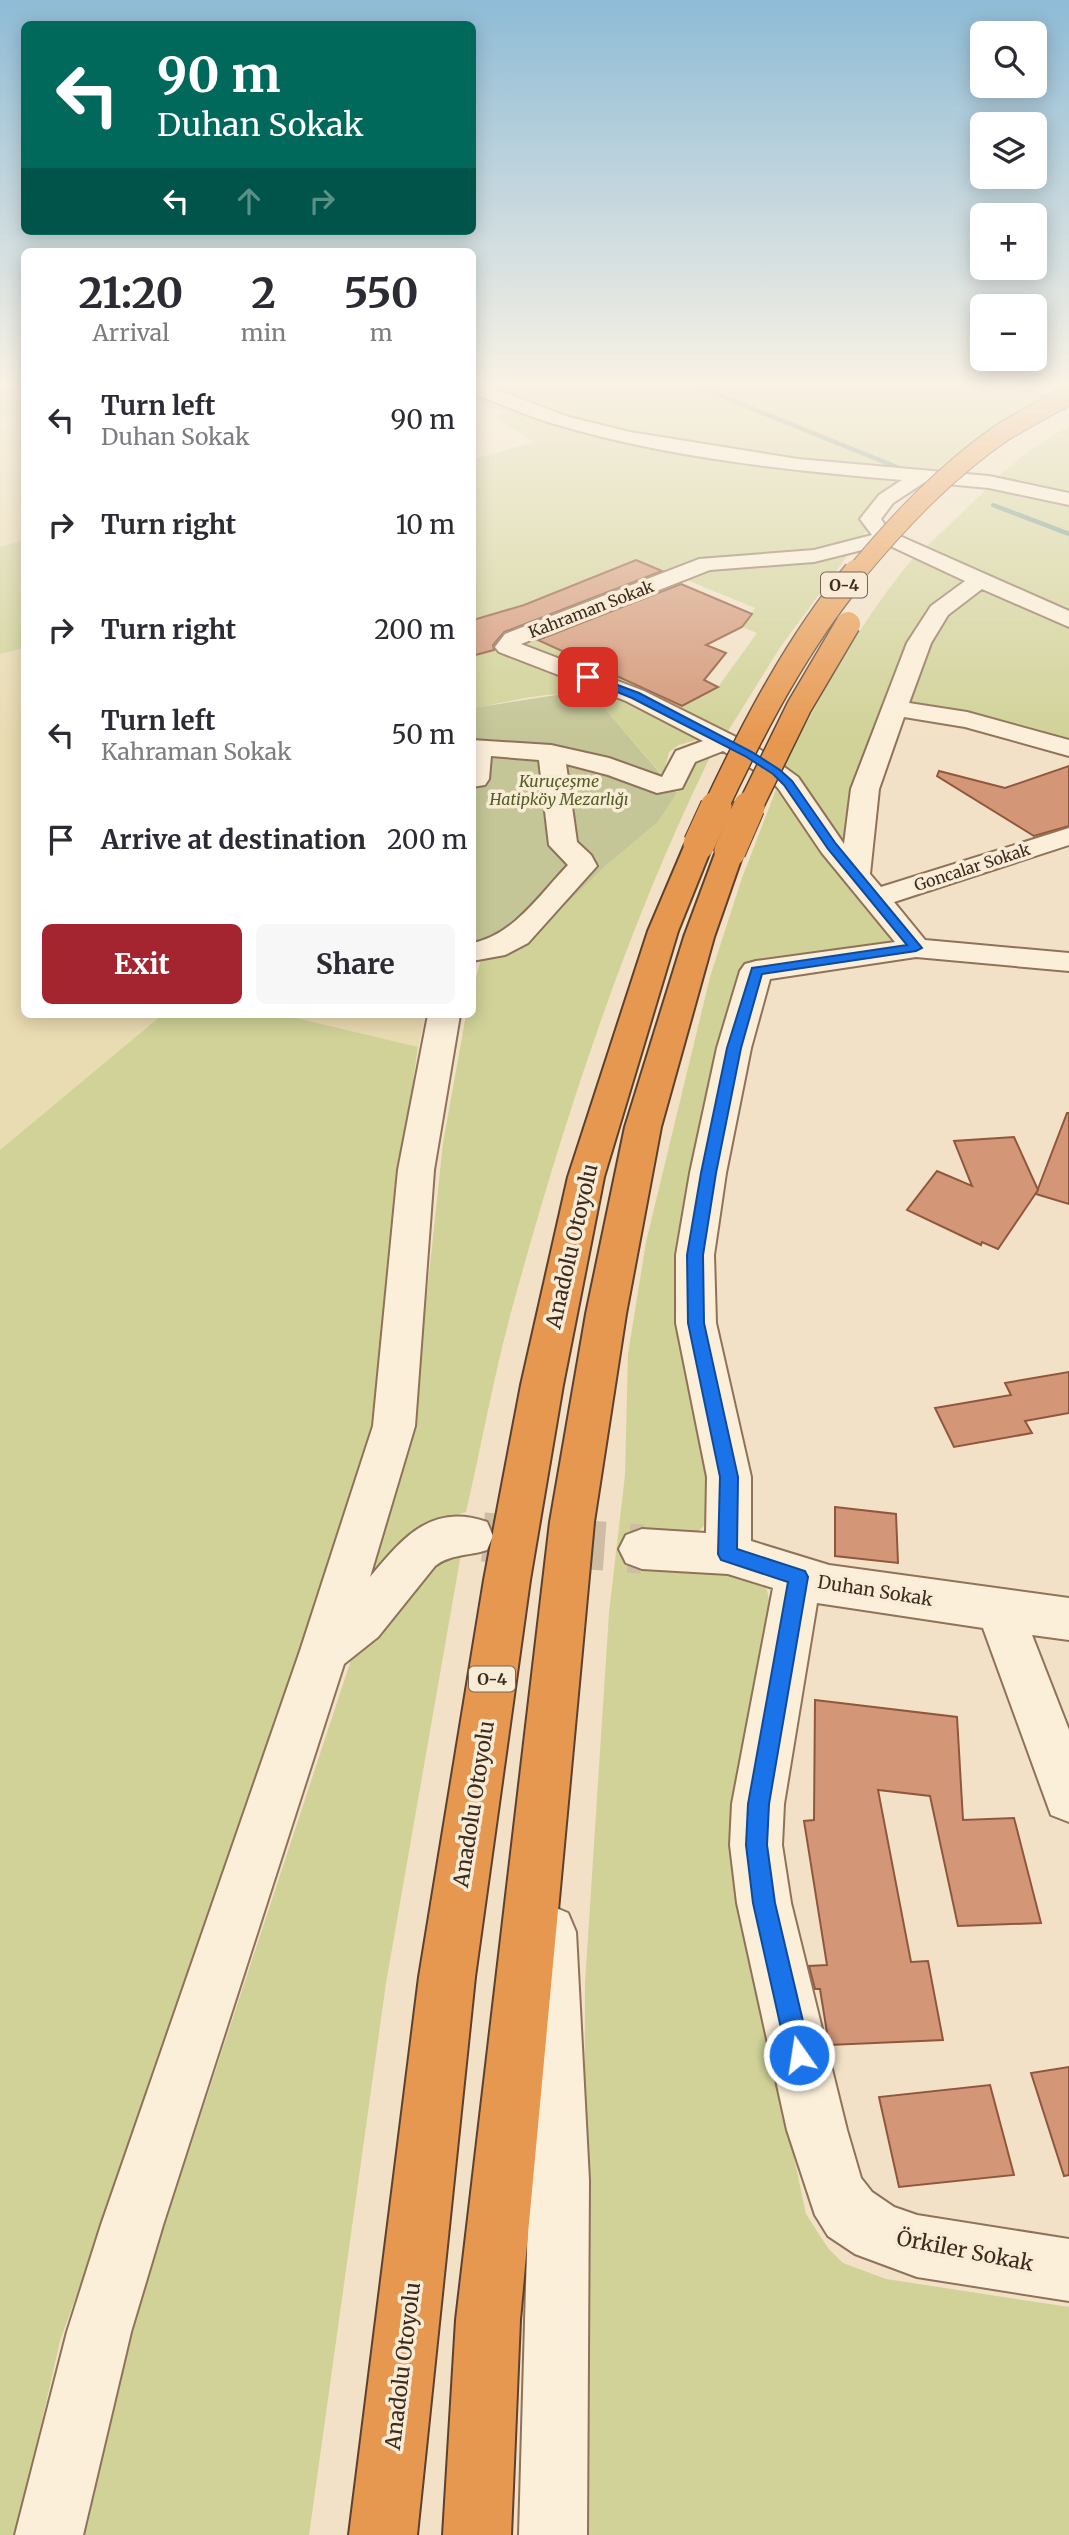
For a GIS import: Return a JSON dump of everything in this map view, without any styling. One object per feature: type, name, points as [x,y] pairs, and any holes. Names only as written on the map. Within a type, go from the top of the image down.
[{"type":"highway","name":"O-4","points":[[477,2535],[488,2320],[572,1522],[606,1314],[643,1127],[699,937],[714,848],[754,729],[802,646],[839,591],[890,531],[919,503]]},
{"type":"highway","name":"O-4","points":[[883,576],[946,503]]},
{"type":"highway","name":"O-4","points":[[714,848],[762,779],[829,652],[859,607]]},
{"type":"highway","name":"Anadolu Otoyolu","points":[[383,2535],[447,1977],[507,1580],[542,1385],[586,1177],[663,931],[714,848]]},
{"type":"street","points":[[883,503],[870,519],[873,525],[888,537],[1069,620]]},
{"type":"street","name":"Kahraman Sokak","points":[[888,537],[814,556],[707,564],[508,643],[507,647],[635,696],[761,761],[788,783],[832,847],[916,948]]},
{"type":"street","points":[[855,874],[865,789],[894,708],[929,624],[939,611],[980,580]]},
{"type":"street","points":[[508,667],[565,669]]},
{"type":"street","points":[[894,708],[967,720],[1069,748]]},
{"type":"street","points":[[476,748],[551,753],[594,762],[666,785],[676,779],[685,757],[725,741]]},
{"type":"street","points":[[476,951],[494,948],[517,937],[583,866],[564,845],[551,753]]},
{"type":"street","name":"Goncalar Sokak","points":[[876,898],[1069,836]]},
{"type":"street","points":[[728,1554],[729,1477],[696,1323],[695,1255],[708,1173],[734,1048],[756,971],[916,948],[1069,962]]},
{"type":"street","points":[[49,2535],[99,2332],[324,1651],[394,1426],[416,1170],[443,1018]]},
{"type":"street","points":[[324,1651],[361,1622],[419,1552],[431,1542],[443,1538],[471,1536]]},
{"type":"street","name":"Duhan Sokak","points":[[642,1549],[728,1554],[829,1586],[1069,1619]]},
{"type":"street","name":"Örkiler Sokak","points":[[798,1577],[758,1804],[756,1845],[764,1903],[817,2130],[836,2194],[850,2214],[877,2232],[917,2246],[1069,2270]]},
{"type":"street","points":[[999,1609],[1069,1797]]},
{"type":"street","points":[[543,1778],[559,2180],[552,2535]]},
{"type":"shaded area","points":[[0,503],[21,503],[21,541],[0,547]]},
{"type":"shaded area","points":[[21,649],[21,1018],[158,1018],[0,1150],[0,654]]},
{"type":"shaded area","points":[[297,1018],[424,1018],[418,1047]]},
{"type":"green space","points":[[476,503],[880,503],[864,524],[868,530],[855,543],[831,550],[669,574],[636,560],[515,607],[476,619]]},
{"type":"green space","points":[[972,503],[1069,503],[1069,615],[924,549]]},
{"type":"green space","points":[[21,541],[21,649],[0,654],[0,547]]},
{"type":"green space","points":[[848,555],[779,649],[725,736],[522,646],[532,637],[682,706],[718,687],[757,633],[742,627],[755,608],[682,578],[709,567]]},
{"type":"green space","points":[[916,555],[968,579],[929,612],[905,649],[844,851],[783,769],[827,685],[860,631]]},
{"type":"green space","points":[[982,587],[1069,626],[1069,744],[905,707],[931,639],[950,613]]},
{"type":"green space","points":[[495,649],[571,674],[706,737],[679,745],[669,752],[663,776],[600,703],[587,697],[556,694],[476,707],[476,652],[479,654]]},
{"type":"green space","name":"Kuruçeşme Hatipköy Mezarlığı","points":[[576,692],[590,696],[600,703],[677,793],[658,822],[603,868],[538,931],[476,944],[476,708]]},
{"type":"green space","points":[[712,753],[651,889],[574,1101],[510,1316],[466,1512],[427,1524],[400,1543],[355,1597],[412,1434],[443,1143],[465,1018],[476,1018],[476,977],[482,956],[603,868],[658,822],[677,793],[685,768],[692,760]]},
{"type":"green space","points":[[779,782],[895,941],[745,970],[721,1056],[700,1399],[711,1518],[699,1531],[644,1540],[753,1575],[767,1590],[772,1615],[744,1920],[806,2214],[828,2248],[843,2263],[886,2279],[1069,2307],[1069,2535],[583,2535],[585,1983],[609,1613],[625,1475],[628,1354],[646,1242],[710,977],[742,878]]},
{"type":"green space","points":[[158,1018],[297,1018],[418,1047],[393,1219],[377,1403],[349,1512],[179,2009],[60,2341],[16,2535],[0,2535],[0,1150]]},
{"type":"green space","points":[[462,1548],[386,1983],[309,2535],[83,2535],[97,2465],[149,2272],[354,1651],[423,1566]]},
{"type":"building","points":[[636,560],[662,571],[504,632],[493,645],[494,650],[476,655],[476,619],[524,605]]},
{"type":"building","points":[[681,584],[752,614],[742,627],[706,645],[726,653],[704,680],[718,687],[682,706],[538,640]]},
{"type":"building","points":[[1069,766],[1069,826],[1034,836],[937,776],[939,771],[1005,788]]},
{"type":"building","points":[[1069,1113],[1069,1204],[1036,1194]]},
{"type":"building","points":[[1014,1137],[1038,1190],[998,1249],[982,1242],[981,1245],[907,1210],[937,1171],[972,1186],[954,1141]]},
{"type":"building","points":[[1069,1372],[1069,1413],[1025,1421],[1032,1433],[954,1447],[935,1408],[1011,1395],[1005,1383]]},
{"type":"building","points":[[835,1507],[896,1514],[898,1563],[835,1556]]},
{"type":"building","points":[[815,1700],[957,1717],[963,1820],[1014,1818],[1041,1923],[958,1926],[930,1796],[878,1790],[911,1962],[928,1961],[943,2040],[829,2045],[820,1989],[815,1989],[809,1966],[827,1965],[804,1821],[814,1820]]},
{"type":"building","points":[[1069,2067],[1069,2175],[1064,2176],[1031,2073]]},
{"type":"building","points":[[990,2085],[1014,2175],[899,2187],[879,2097]]},
{"type":"waterway","points":[[993,505],[1069,534]]},
{"type":"tunnel","points":[[483,1537],[642,1549]]},
{"type":"route","points":[[588,677],[635,696],[725,741],[776,772],[788,783],[832,847],[916,948],[756,971],[734,1048],[708,1173],[695,1255],[696,1323],[729,1477],[728,1554],[798,1577],[758,1804],[756,1845],[764,1903],[799,2055]]}]
